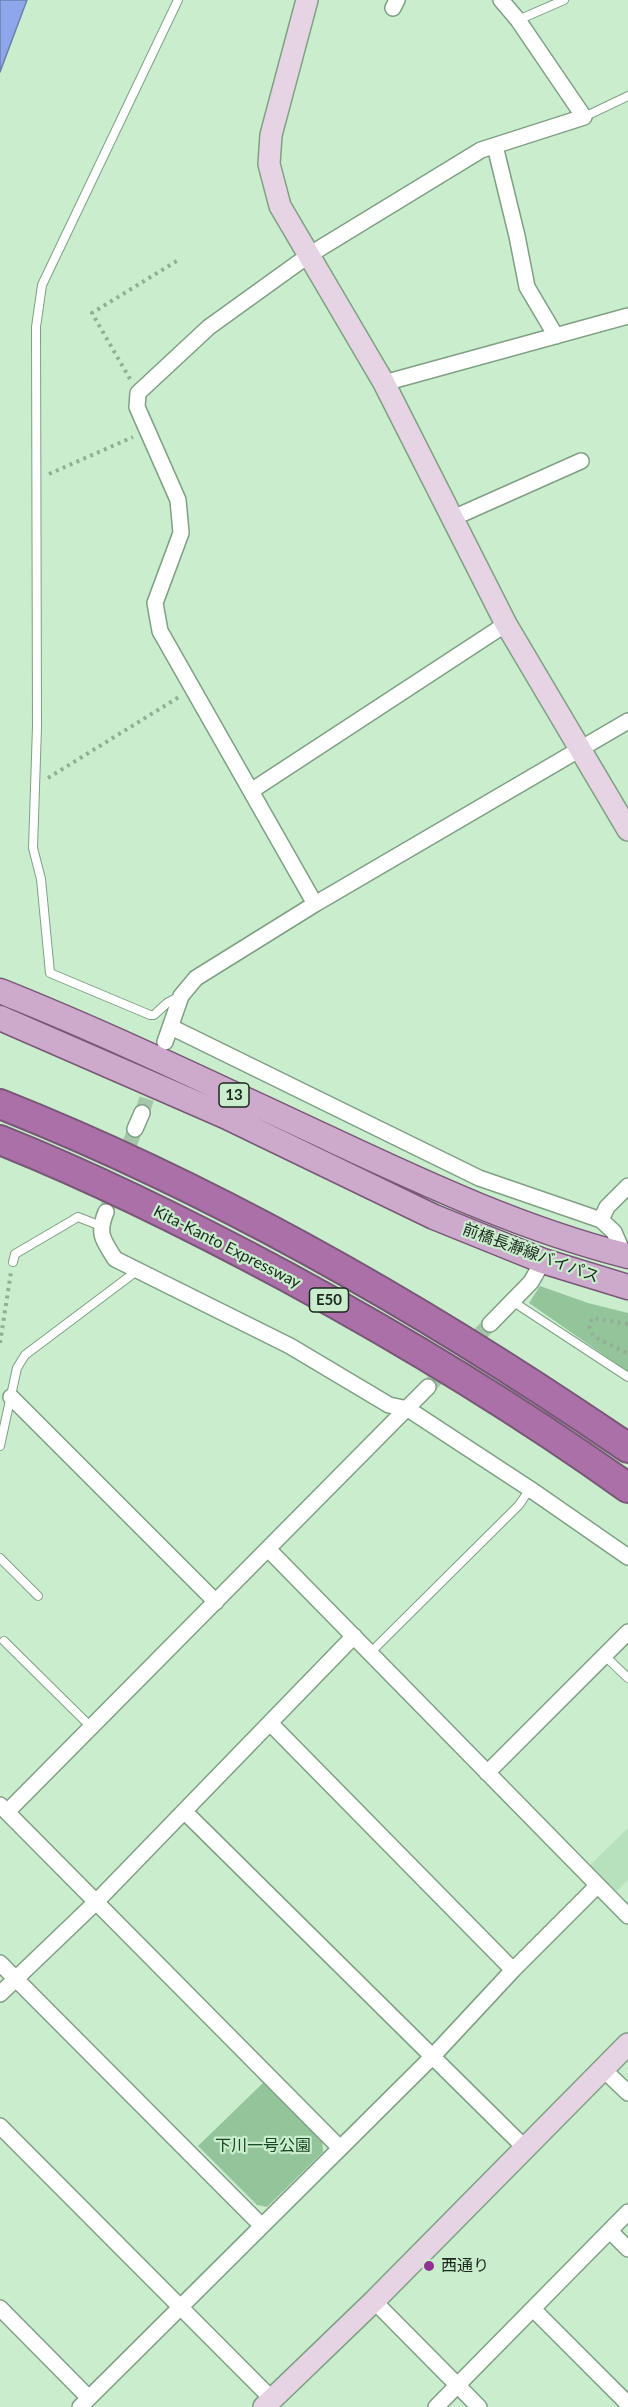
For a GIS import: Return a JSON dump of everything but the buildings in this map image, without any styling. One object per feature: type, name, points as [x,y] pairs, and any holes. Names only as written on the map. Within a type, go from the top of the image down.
[{"type":"highway","name":"Kita-Kanto Expressway","points":[[7,1106],[239,1214],[344,1270],[439,1325],[543,1390],[628,1448]]},
{"type":"highway","name":"Kita-Kanto Expressway","points":[[6,1142],[128,1196],[224,1243],[329,1300],[525,1417],[628,1488]]},
{"type":"main road","name":"13","points":[[0,991],[240,1097],[443,1192],[566,1239],[626,1255]]},
{"type":"main road","name":"13","points":[[0,1018],[225,1116],[434,1217],[543,1261]]},
{"type":"main road","name":"前橋長瀞線バイパス","points":[[543,1261],[628,1287]]},
{"type":"street","points":[[307,0],[271,135],[269,164],[280,206],[384,383],[506,624],[628,830]]},
{"type":"street","points":[[315,904],[160,631],[155,603],[181,533],[178,500],[137,407],[138,393],[209,327],[309,255],[481,150],[584,117],[518,20],[501,0]]},
{"type":"street","points":[[495,146],[527,287],[556,336]]},
{"type":"street","points":[[384,383],[628,316]]},
{"type":"street","points":[[453,518],[581,461]]},
{"type":"street","points":[[251,791],[506,624]]},
{"type":"street","points":[[165,1042],[181,996],[196,978],[315,904],[628,721]]},
{"type":"street","points":[[171,1027],[479,1178],[600,1220],[614,1232],[626,1255]]},
{"type":"street","points":[[135,1129],[141,1113]]},
{"type":"street","points":[[600,1220],[607,1207],[628,1186]]},
{"type":"street","points":[[103,1219],[102,1240],[115,1259],[290,1346],[389,1405],[408,1409],[628,1557]]},
{"type":"street","points":[[490,1324],[531,1282],[543,1261]]},
{"type":"street","points":[[340,2148],[3,1809],[92,1726],[428,1387]]},
{"type":"street","points":[[10,1397],[216,1602]]},
{"type":"street","points":[[268,1549],[628,1916]]},
{"type":"street","points":[[487,1773],[628,1632]]},
{"type":"street","points":[[0,1994],[96,1902],[354,1636]]},
{"type":"street","points":[[270,1723],[513,1970]]},
{"type":"street","points":[[184,1811],[525,2148]]},
{"type":"street","points":[[0,2308],[85,2403],[432,2057],[513,1970],[597,1886]]},
{"type":"street","points":[[0,1963],[261,2225]]},
{"type":"street","points":[[0,2126],[181,2306],[268,2403],[374,2301],[628,2044]]},
{"type":"street","points":[[603,2068],[628,2093]]},
{"type":"street","points":[[435,2407],[628,2212]]},
{"type":"street","points":[[610,2231],[628,2249]]},
{"type":"street","points":[[374,2301],[479,2407]]},
{"type":"street","points":[[533,2309],[628,2404]]},
{"type":"lane","points":[[178,0],[42,285],[36,327],[37,727],[33,848],[41,879],[50,973],[150,1015],[154,1015],[167,1003],[181,996]]},
{"type":"lane","points":[[518,20],[564,0]]},
{"type":"lane","points":[[584,117],[628,96]]},
{"type":"lane","points":[[12,1262],[15,1254],[78,1217],[103,1219]]},
{"type":"lane","points":[[0,1446],[17,1368],[25,1354],[138,1270]]},
{"type":"lane","points":[[512,1301],[628,1377]]},
{"type":"lane","points":[[370,1653],[519,1505],[530,1489]]},
{"type":"lane","points":[[0,1558],[38,1596]]},
{"type":"lane","points":[[4,1641],[92,1726]]},
{"type":"lane","points":[[604,1655],[628,1678]]},
{"type":"path","points":[[138,393],[92,313],[180,259]]},
{"type":"path","points":[[35,480],[147,430]]},
{"type":"path","points":[[35,785],[193,688]]},
{"type":"path","points":[[0,1343],[12,1262]]},
{"type":"path","points":[[628,1324],[592,1318],[589,1326],[593,1336],[628,1354]]},
{"type":"shaded area","points":[[628,1828],[628,1880],[616,1892],[589,1866]]},
{"type":"green space","points":[[540,1286],[588,1303],[628,1313],[628,1372],[529,1303]]},
{"type":"green space","name":"下川一号公園","points":[[264,2082],[322,2139],[323,2152],[267,2207],[257,2205],[198,2146]]},
{"type":"water","points":[[0,0],[27,0],[0,72]]},
{"type":"tunnel","points":[[142,1113],[154,1076]]},
{"type":"tunnel","points":[[106,1212],[135,1129]]},
{"type":"tunnel","points":[[428,1387],[490,1324]]},
{"type":"place","name":"西通り","points":[[429,2266]]}]
